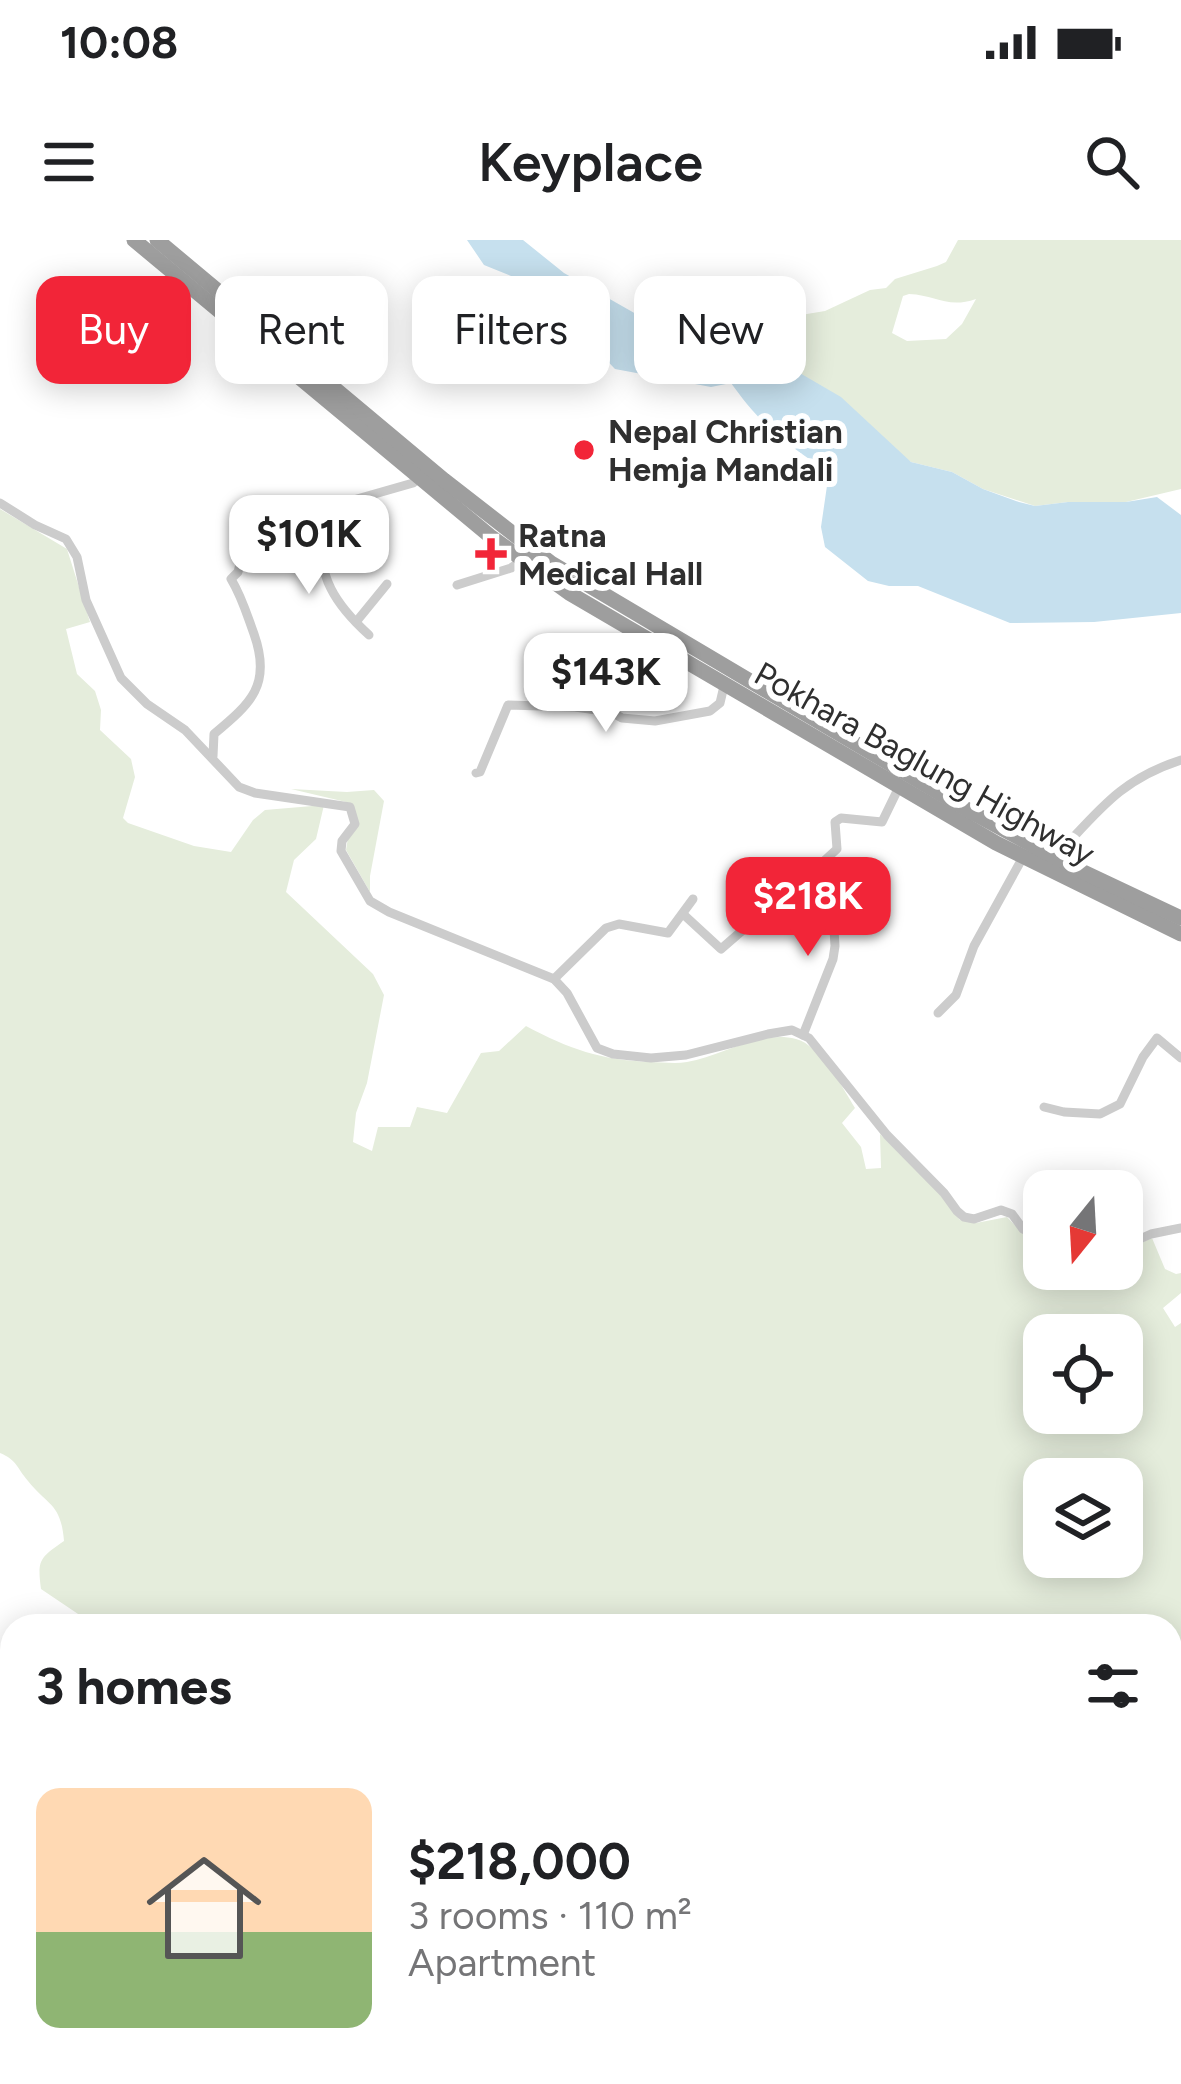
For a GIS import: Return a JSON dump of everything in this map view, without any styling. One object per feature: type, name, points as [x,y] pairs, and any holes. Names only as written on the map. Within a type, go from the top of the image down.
[{"type":"highway","name":"Pokhara Baglung Highway","points":[[134,240],[419,478],[569,592],[1023,857],[1181,934]]},
{"type":"highway","name":"Pokhara Baglung Highway","points":[[157,240],[529,548],[905,774],[1055,857],[1181,918]]},
{"type":"street","points":[[369,634],[324,577],[319,551],[322,530],[341,505],[419,478]]},
{"type":"street","points":[[0,503],[66,539],[76,557],[86,600],[121,678],[147,704],[185,730],[239,787],[350,807],[355,824],[340,851],[370,901],[554,979],[567,993],[597,1048],[613,1054],[686,1055],[768,1034],[792,1030],[803,1035],[824,1053],[887,1135],[957,1211],[974,1219],[1001,1210],[1012,1214],[1023,1229]]},
{"type":"street","points":[[213,757],[214,734],[246,706],[261,678],[259,647],[231,580],[241,560],[322,530]]},
{"type":"street","points":[[457,585],[522,560]]},
{"type":"street","points":[[356,622],[387,584]]},
{"type":"street","points":[[476,773],[508,705],[575,707],[655,721],[710,711],[720,703],[724,686]]},
{"type":"street","points":[[1055,857],[1121,788],[1181,760]]},
{"type":"street","points":[[683,914],[721,949],[759,916],[776,914],[787,895],[837,848],[835,822],[841,818],[882,821],[899,787]]},
{"type":"street","points":[[938,1012],[956,995],[974,946],[1023,857]]},
{"type":"street","points":[[803,1035],[836,946],[832,896],[806,876]]},
{"type":"street","points":[[554,979],[606,928],[619,924],[668,933],[693,899]]},
{"type":"street","points":[[1044,1107],[1100,1114],[1120,1104],[1156,1038],[1181,1058]]},
{"type":"street","points":[[1143,1238],[1181,1228]]},
{"type":"green space","points":[[958,240],[1181,240],[1181,489],[1126,502],[1035,506],[983,489],[952,472],[911,462],[783,384],[806,384],[806,314],[946,262]],"holes":[[[903,296],[949,302],[976,299],[962,324],[946,339],[907,341],[892,333]]]},
{"type":"green space","points":[[0,509],[67,549],[90,622],[66,629],[77,674],[95,691],[100,730],[131,759],[135,777],[123,818],[128,823],[194,846],[231,852],[265,810],[324,805],[316,839],[294,860],[286,892],[373,974],[384,995],[353,1142],[372,1151],[378,1127],[410,1127],[417,1107],[447,1113],[481,1053],[499,1051],[526,1026],[586,1052],[650,1062],[687,1062],[768,1038],[796,1039],[822,1058],[855,1108],[842,1123],[861,1147],[866,1169],[881,1168],[880,1134],[960,1220],[976,1223],[1007,1217],[1023,1234],[1023,1290],[1143,1290],[1143,1242],[1152,1238],[1165,1269],[1181,1273],[1181,1293],[1163,1308],[1175,1327],[1181,1323],[1181,1614],[78,1614],[41,1589],[42,1560],[64,1541],[60,1519],[0,1453]]},
{"type":"green space","points":[[291,789],[374,790],[384,801],[370,892],[346,850],[353,807]]},
{"type":"water","points":[[467,240],[523,240],[569,276],[511,276],[484,265]]},
{"type":"water","points":[[610,299],[634,313],[634,373],[610,364]]},
{"type":"water","points":[[806,377],[841,397],[911,462],[952,472],[1019,502],[1035,506],[1157,497],[1181,515],[1181,613],[1094,622],[1010,623],[918,586],[868,581],[825,547],[821,527],[829,472],[753,411],[732,384],[806,384]]},
{"type":"place","name":"Nepal Christian Hemja Mandali","points":[[584,450]]},
{"type":"place","name":"Ratna Medical Hall","points":[[491,554]]}]
